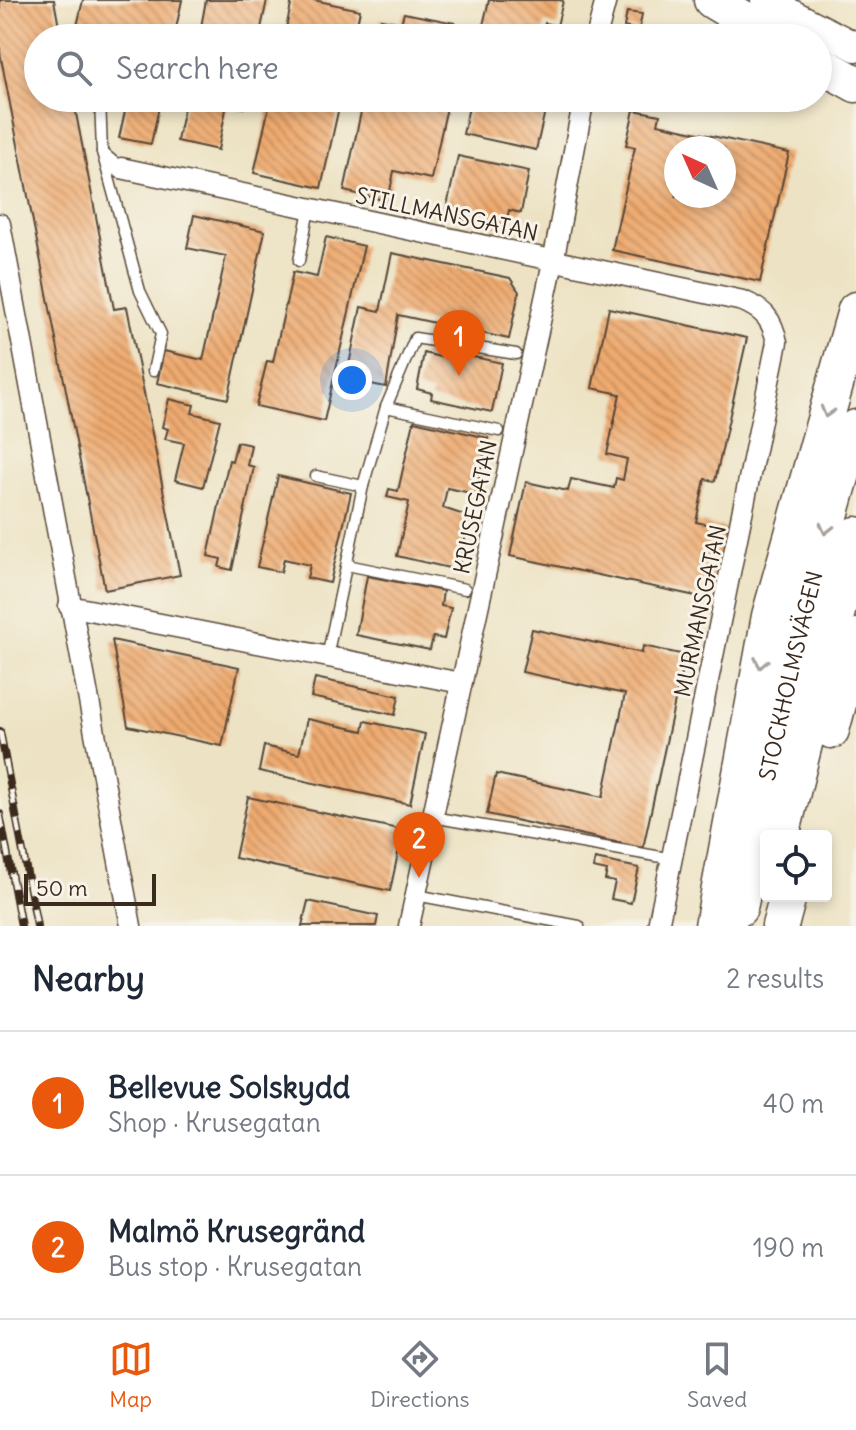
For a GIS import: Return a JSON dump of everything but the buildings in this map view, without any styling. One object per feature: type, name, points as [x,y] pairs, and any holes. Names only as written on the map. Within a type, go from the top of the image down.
[{"type":"highway","points":[[712,0],[752,24]]},
{"type":"highway","points":[[832,71],[856,84]]},
{"type":"highway","points":[[713,926],[770,616],[856,310]]},
{"type":"highway","name":"STOCKHOLMSVÄGEN","points":[[735,926],[789,680],[834,498],[856,428]]},
{"type":"highway","name":"STOCKHOLMSVÄGEN","points":[[782,830],[856,535]]},
{"type":"highway","points":[[805,830],[856,637]]},
{"type":"highway","points":[[762,926],[767,902]]},
{"type":"highway","points":[[780,926],[786,902]]},
{"type":"main road","points":[[723,0],[765,24]]},
{"type":"main road","points":[[765,0],[811,24]]},
{"type":"main road","points":[[832,35],[856,47]]},
{"type":"main road","points":[[832,60],[856,73]]},
{"type":"street","points":[[600,24],[606,0]]},
{"type":"street","name":"KRUSEGATAN","points":[[409,926],[553,262],[581,112]]},
{"type":"street","name":"STILLMANSGATAN","points":[[121,168],[743,301],[761,309]]},
{"type":"street","points":[[0,224],[131,926]]},
{"type":"street","name":"MURMANSGATAN","points":[[658,926],[777,342],[773,324],[761,309]]},
{"type":"street","points":[[69,606],[461,683]]},
{"type":"lane","points":[[101,112],[102,152],[140,291],[161,334],[153,371]]},
{"type":"lane","points":[[102,152],[121,168]]},
{"type":"lane","points":[[299,261],[309,209]]},
{"type":"lane","points":[[327,657],[363,486],[386,407],[415,338],[516,354]]},
{"type":"lane","points":[[386,407],[499,431]]},
{"type":"lane","points":[[316,476],[363,486]]},
{"type":"lane","points":[[347,565],[465,589]]},
{"type":"lane","points":[[432,817],[673,859]]},
{"type":"lane","points":[[416,895],[579,926]]},
{"type":"railway","points":[[0,731],[37,926]]},
{"type":"railway","points":[[0,814],[21,926]]},
{"type":"place","name":"Bellevue Solskydd","points":[[459,376]]},
{"type":"place","name":"Malmö Krusegränd","points":[[419,878]]}]
